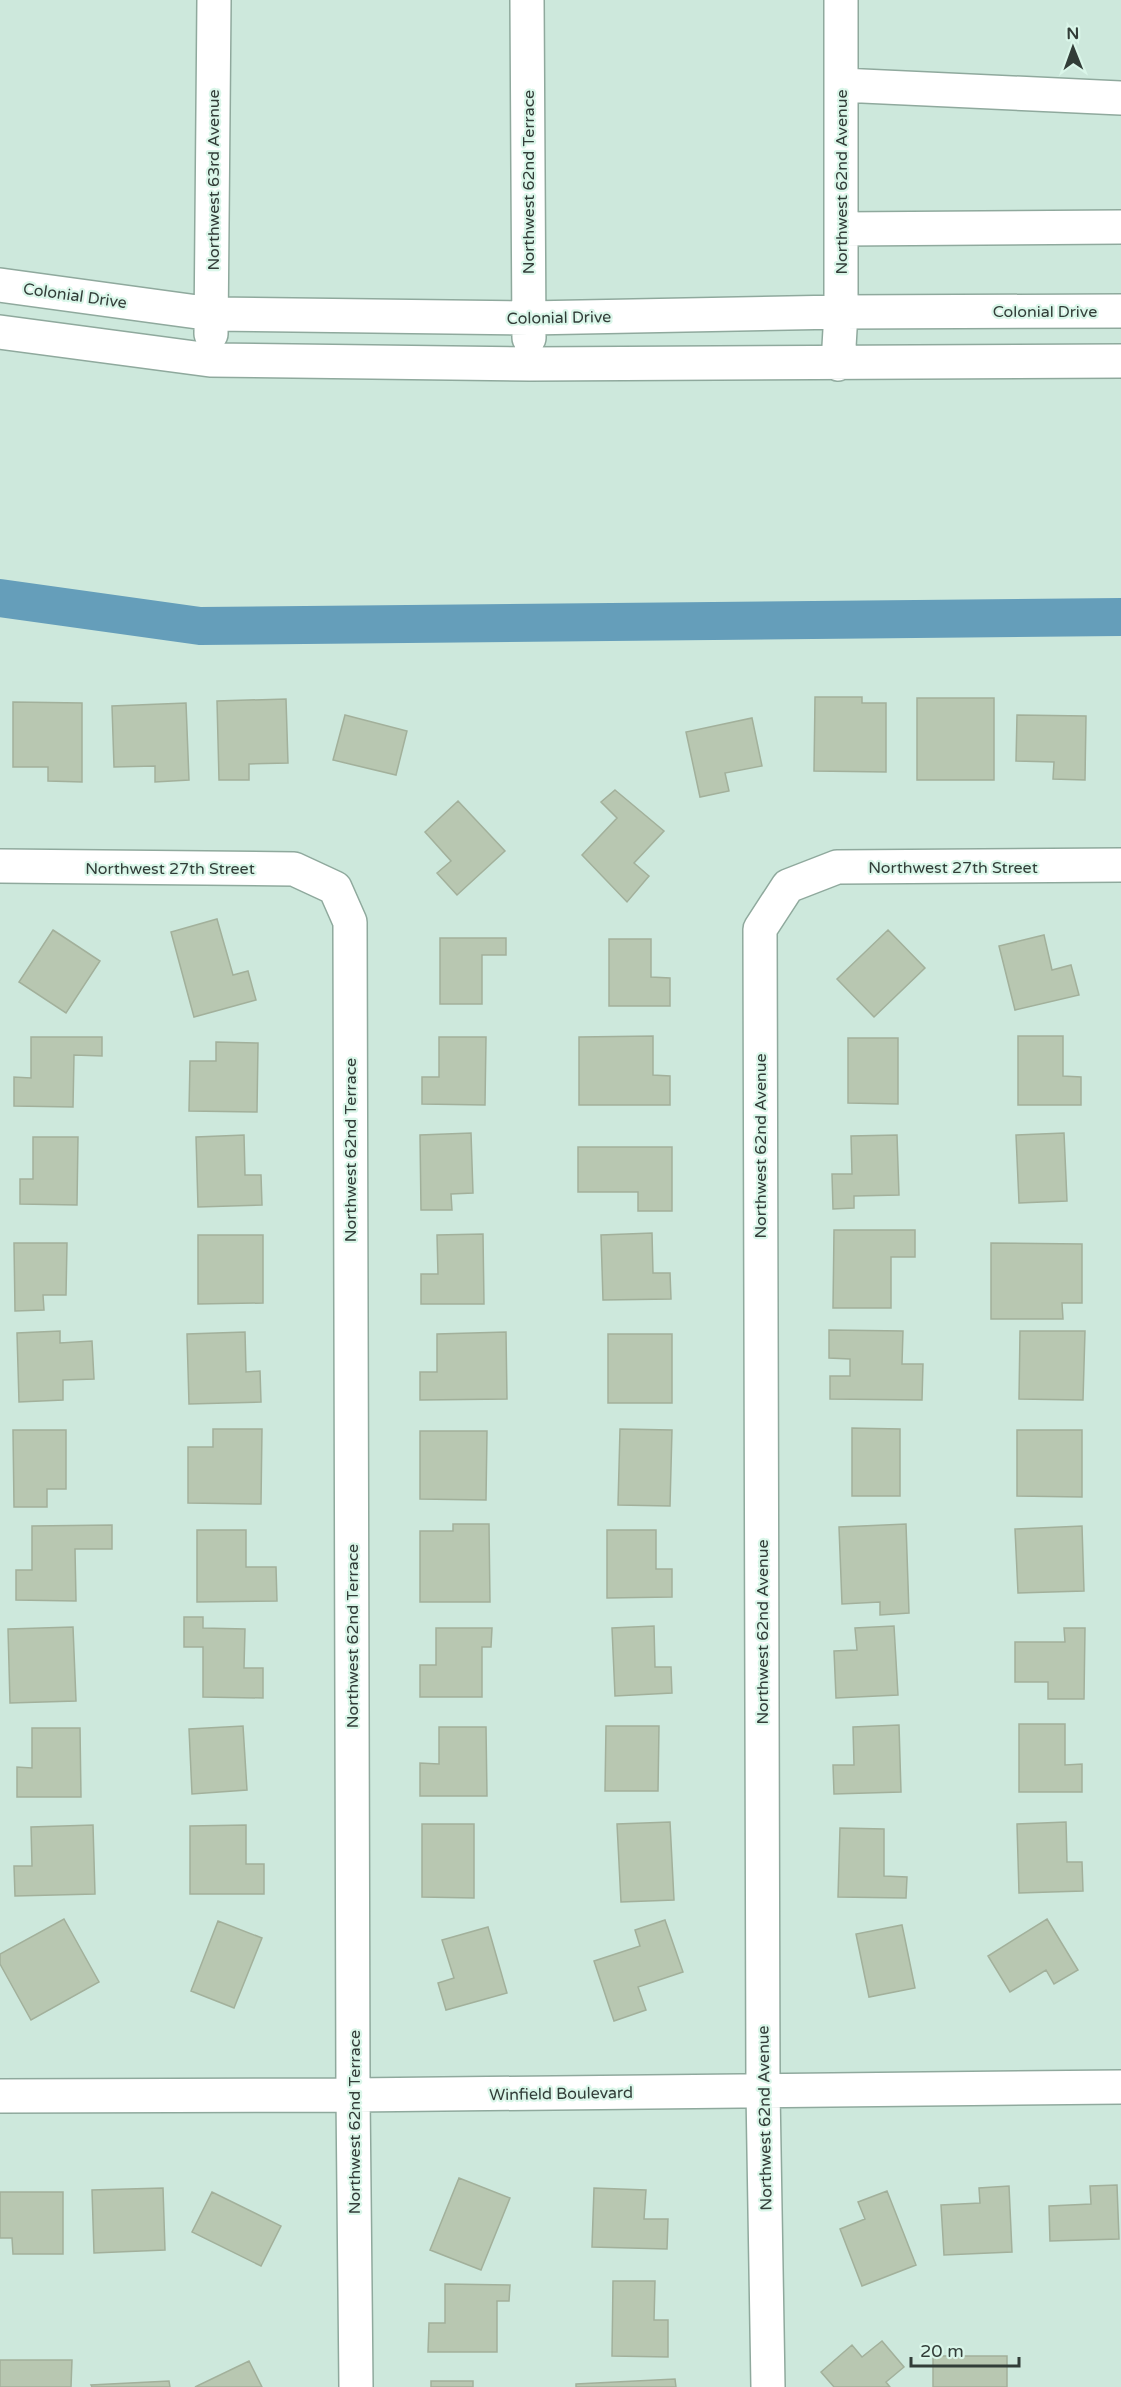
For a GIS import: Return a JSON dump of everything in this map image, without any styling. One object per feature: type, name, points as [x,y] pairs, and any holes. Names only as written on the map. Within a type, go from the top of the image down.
[{"type":"street","name":"Northwest 63rd Avenue","points":[[210,360],[214,0]]},
{"type":"street","name":"Northwest 62nd Terrace","points":[[527,0],[530,364]]},
{"type":"street","name":"Northwest 62nd Avenue","points":[[838,364],[841,312],[842,0]]},
{"type":"street","points":[[841,85],[1121,98]]},
{"type":"street","points":[[841,229],[1121,227]]},
{"type":"street","name":"Colonial Drive","points":[[0,285],[212,314],[529,318],[841,312],[1121,311]]},
{"type":"street","points":[[0,332],[210,360],[530,364],[1121,361]]},
{"type":"street","name":"Northwest 27th Street","points":[[788,886],[837,867],[1121,865]]},
{"type":"street","name":"Northwest 27th Street","points":[[0,866],[294,869],[335,888]]},
{"type":"street","name":"Northwest 62nd Avenue","points":[[768,2387],[763,2091],[760,929],[788,886]]},
{"type":"street","name":"Northwest 62nd Terrace","points":[[335,888],[350,922],[353,2096],[356,2387]]},
{"type":"street","name":"Winfield Boulevard","points":[[0,2096],[353,2096],[1121,2087]]},
{"type":"building","points":[[815,697],[862,697],[862,703],[886,703],[886,772],[814,771]]},
{"type":"building","points":[[917,698],[994,698],[994,780],[917,780]]},
{"type":"building","points":[[286,699],[288,763],[249,764],[249,780],[219,780],[217,701]]},
{"type":"building","points":[[13,702],[82,703],[82,782],[48,781],[48,767],[13,767]]},
{"type":"building","points":[[186,703],[189,780],[155,782],[155,766],[114,767],[112,706]]},
{"type":"building","points":[[345,715],[407,731],[396,775],[333,760]]},
{"type":"building","points":[[1017,715],[1086,716],[1085,780],[1053,779],[1054,762],[1016,761]]},
{"type":"building","points":[[752,718],[762,766],[725,773],[729,791],[700,797],[686,732]]},
{"type":"building","points":[[615,790],[664,831],[634,863],[649,876],[627,902],[582,855],[617,818],[601,802]]},
{"type":"building","points":[[458,801],[505,851],[457,895],[437,873],[451,861],[425,832]]},
{"type":"building","points":[[217,919],[233,975],[248,971],[256,1000],[194,1017],[171,932]]},
{"type":"building","points":[[53,930],[100,961],[66,1013],[19,982]]},
{"type":"building","points":[[888,930],[925,968],[874,1017],[837,979]]},
{"type":"building","points":[[1044,935],[1052,970],[1071,965],[1079,995],[1015,1010],[999,946]]},
{"type":"building","points":[[440,938],[506,938],[506,955],[482,955],[482,1004],[440,1004]]},
{"type":"building","points":[[609,939],[651,939],[651,977],[670,978],[670,1006],[609,1006]]},
{"type":"building","points":[[653,1036],[653,1075],[670,1076],[670,1105],[579,1105],[579,1037]]},
{"type":"building","points":[[1018,1036],[1063,1036],[1063,1076],[1081,1077],[1081,1105],[1018,1105]]},
{"type":"building","points":[[31,1037],[102,1037],[102,1056],[74,1055],[73,1107],[14,1106],[14,1077],[31,1078]]},
{"type":"building","points":[[439,1037],[486,1037],[485,1105],[422,1104],[422,1077],[439,1077]]},
{"type":"building","points":[[848,1038],[898,1038],[898,1104],[848,1103]]},
{"type":"building","points":[[216,1042],[258,1043],[257,1112],[189,1111],[190,1061],[216,1061]]},
{"type":"building","points":[[471,1133],[473,1193],[451,1194],[452,1210],[421,1210],[420,1135]]},
{"type":"building","points":[[1064,1133],[1067,1201],[1019,1203],[1016,1135]]},
{"type":"building","points":[[244,1135],[245,1175],[261,1175],[262,1205],[198,1207],[196,1137]]},
{"type":"building","points":[[897,1135],[899,1195],[854,1196],[854,1208],[833,1209],[832,1174],[852,1174],[851,1136]]},
{"type":"building","points":[[33,1137],[78,1137],[77,1205],[20,1204],[20,1179],[33,1179]]},
{"type":"building","points":[[578,1147],[672,1147],[672,1211],[638,1211],[638,1192],[578,1192]]},
{"type":"building","points":[[834,1230],[915,1230],[915,1257],[891,1257],[891,1308],[833,1308]]},
{"type":"building","points":[[652,1233],[653,1273],[670,1273],[671,1299],[603,1300],[601,1235]]},
{"type":"building","points":[[483,1234],[484,1304],[421,1304],[421,1274],[438,1274],[437,1235]]},
{"type":"building","points":[[198,1235],[263,1235],[263,1303],[198,1304]]},
{"type":"building","points":[[14,1243],[67,1243],[66,1295],[43,1295],[44,1310],[15,1311]]},
{"type":"building","points":[[991,1243],[1082,1244],[1082,1303],[1062,1303],[1063,1319],[991,1319]]},
{"type":"building","points":[[829,1330],[903,1331],[902,1364],[923,1364],[922,1400],[830,1399],[830,1376],[850,1376],[850,1359],[829,1358]]},
{"type":"building","points":[[60,1331],[60,1343],[92,1341],[94,1379],[63,1380],[63,1400],[19,1402],[17,1333]]},
{"type":"building","points":[[1020,1331],[1085,1331],[1083,1400],[1019,1399]]},
{"type":"building","points":[[245,1332],[246,1372],[260,1371],[261,1402],[189,1404],[187,1334]]},
{"type":"building","points":[[506,1332],[507,1399],[420,1400],[420,1372],[437,1372],[437,1334]]},
{"type":"building","points":[[608,1334],[672,1334],[672,1403],[608,1403]]},
{"type":"building","points":[[852,1428],[900,1429],[900,1496],[852,1496]]},
{"type":"building","points":[[213,1429],[262,1429],[261,1504],[188,1503],[188,1447],[213,1447]]},
{"type":"building","points":[[620,1429],[672,1430],[670,1506],[618,1505]]},
{"type":"building","points":[[13,1430],[66,1430],[66,1489],[47,1489],[47,1507],[14,1507]]},
{"type":"building","points":[[1017,1430],[1082,1430],[1082,1497],[1017,1496]]},
{"type":"building","points":[[420,1431],[487,1431],[486,1500],[420,1499]]},
{"type":"building","points":[[453,1524],[489,1524],[490,1602],[420,1602],[420,1531],[453,1531]]},
{"type":"building","points":[[906,1524],[909,1613],[880,1615],[880,1602],[842,1604],[839,1527]]},
{"type":"building","points":[[112,1525],[112,1549],[75,1549],[76,1601],[16,1600],[16,1570],[32,1570],[32,1526]]},
{"type":"building","points":[[1082,1526],[1084,1591],[1018,1593],[1015,1529]]},
{"type":"building","points":[[197,1530],[246,1530],[246,1567],[276,1567],[277,1601],[197,1602]]},
{"type":"building","points":[[607,1530],[656,1530],[656,1569],[672,1569],[672,1597],[607,1598]]},
{"type":"building","points":[[184,1617],[203,1617],[203,1628],[245,1629],[244,1668],[263,1668],[263,1698],[203,1697],[203,1647],[184,1647]]},
{"type":"building","points":[[654,1626],[655,1667],[671,1667],[672,1693],[615,1696],[612,1628]]},
{"type":"building","points":[[894,1626],[898,1695],[836,1698],[834,1651],[857,1650],[855,1628]]},
{"type":"building","points":[[73,1627],[76,1701],[10,1703],[8,1629]]},
{"type":"building","points":[[436,1628],[492,1628],[491,1647],[482,1647],[482,1697],[420,1697],[420,1665],[436,1665]]},
{"type":"building","points":[[1064,1628],[1085,1628],[1084,1699],[1048,1699],[1048,1682],[1015,1682],[1015,1642],[1065,1642]]},
{"type":"building","points":[[1019,1724],[1065,1724],[1065,1765],[1082,1764],[1082,1792],[1019,1792]]},
{"type":"building","points":[[899,1725],[901,1792],[834,1794],[833,1765],[854,1765],[853,1727]]},
{"type":"building","points":[[243,1726],[247,1790],[192,1794],[189,1729]]},
{"type":"building","points":[[606,1726],[659,1726],[658,1791],[605,1791]]},
{"type":"building","points":[[439,1727],[486,1727],[487,1796],[420,1796],[420,1763],[439,1764]]},
{"type":"building","points":[[32,1728],[80,1728],[81,1797],[17,1797],[17,1767],[32,1768]]},
{"type":"building","points":[[670,1822],[674,1900],[621,1902],[617,1824]]},
{"type":"building","points":[[1066,1822],[1067,1862],[1082,1862],[1083,1891],[1019,1893],[1017,1824]]},
{"type":"building","points":[[422,1824],[474,1824],[474,1898],[422,1897]]},
{"type":"building","points":[[93,1825],[95,1894],[15,1896],[14,1866],[32,1866],[31,1827]]},
{"type":"building","points":[[246,1825],[246,1864],[264,1864],[264,1894],[190,1894],[190,1826]]},
{"type":"building","points":[[840,1828],[884,1829],[884,1876],[907,1877],[906,1898],[838,1897]]},
{"type":"building","points":[[64,1919],[99,1982],[31,2020],[0,1964],[0,1954]]},
{"type":"building","points":[[1047,1919],[1078,1970],[1054,1984],[1046,1970],[1010,1992],[988,1956]]},
{"type":"building","points":[[665,1920],[683,1972],[638,1987],[646,2010],[614,2021],[594,1961],[640,1946],[635,1930]]},
{"type":"building","points":[[218,1921],[262,1938],[234,2008],[191,1991]]},
{"type":"building","points":[[902,1925],[915,1988],[869,1997],[856,1934]]},
{"type":"building","points":[[488,1927],[507,1993],[446,2010],[438,1983],[454,1978],[442,1940]]},
{"type":"building","points":[[459,2178],[510,2198],[481,2270],[430,2250]]},
{"type":"building","points":[[1117,2185],[1119,2239],[1050,2241],[1049,2206],[1091,2204],[1090,2186]]},
{"type":"building","points":[[1009,2186],[1012,2252],[944,2255],[941,2205],[980,2203],[979,2188]]},
{"type":"building","points":[[163,2188],[165,2250],[94,2253],[92,2190]]},
{"type":"building","points":[[594,2188],[646,2190],[644,2219],[668,2219],[667,2249],[592,2247]]},
{"type":"building","points":[[887,2191],[916,2265],[862,2286],[840,2229],[865,2219],[858,2202]]},
{"type":"building","points":[[0,2192],[63,2192],[63,2254],[13,2254],[12,2238],[0,2238]]},
{"type":"building","points":[[212,2192],[281,2226],[261,2266],[192,2232]]},
{"type":"building","points":[[613,2281],[655,2281],[654,2320],[668,2320],[668,2357],[612,2356]]},
{"type":"building","points":[[445,2284],[510,2285],[509,2301],[497,2301],[497,2352],[428,2352],[429,2323],[445,2323]]},
{"type":"building","points":[[882,2341],[904,2367],[886,2382],[890,2387],[834,2387],[821,2372],[852,2345],[862,2357]]},
{"type":"building","points":[[933,2356],[1007,2356],[1007,2387],[933,2387]]},
{"type":"building","points":[[0,2360],[72,2360],[71,2387],[0,2387]]},
{"type":"building","points":[[249,2361],[262,2387],[195,2387]]},
{"type":"building","points":[[675,2379],[676,2387],[576,2387],[576,2384]]},
{"type":"building","points":[[169,2381],[170,2387],[92,2387],[91,2385]]},
{"type":"building","points":[[431,2381],[473,2381],[473,2387],[431,2387]]},
{"type":"waterway","points":[[0,598],[200,626],[1121,617]]}]
